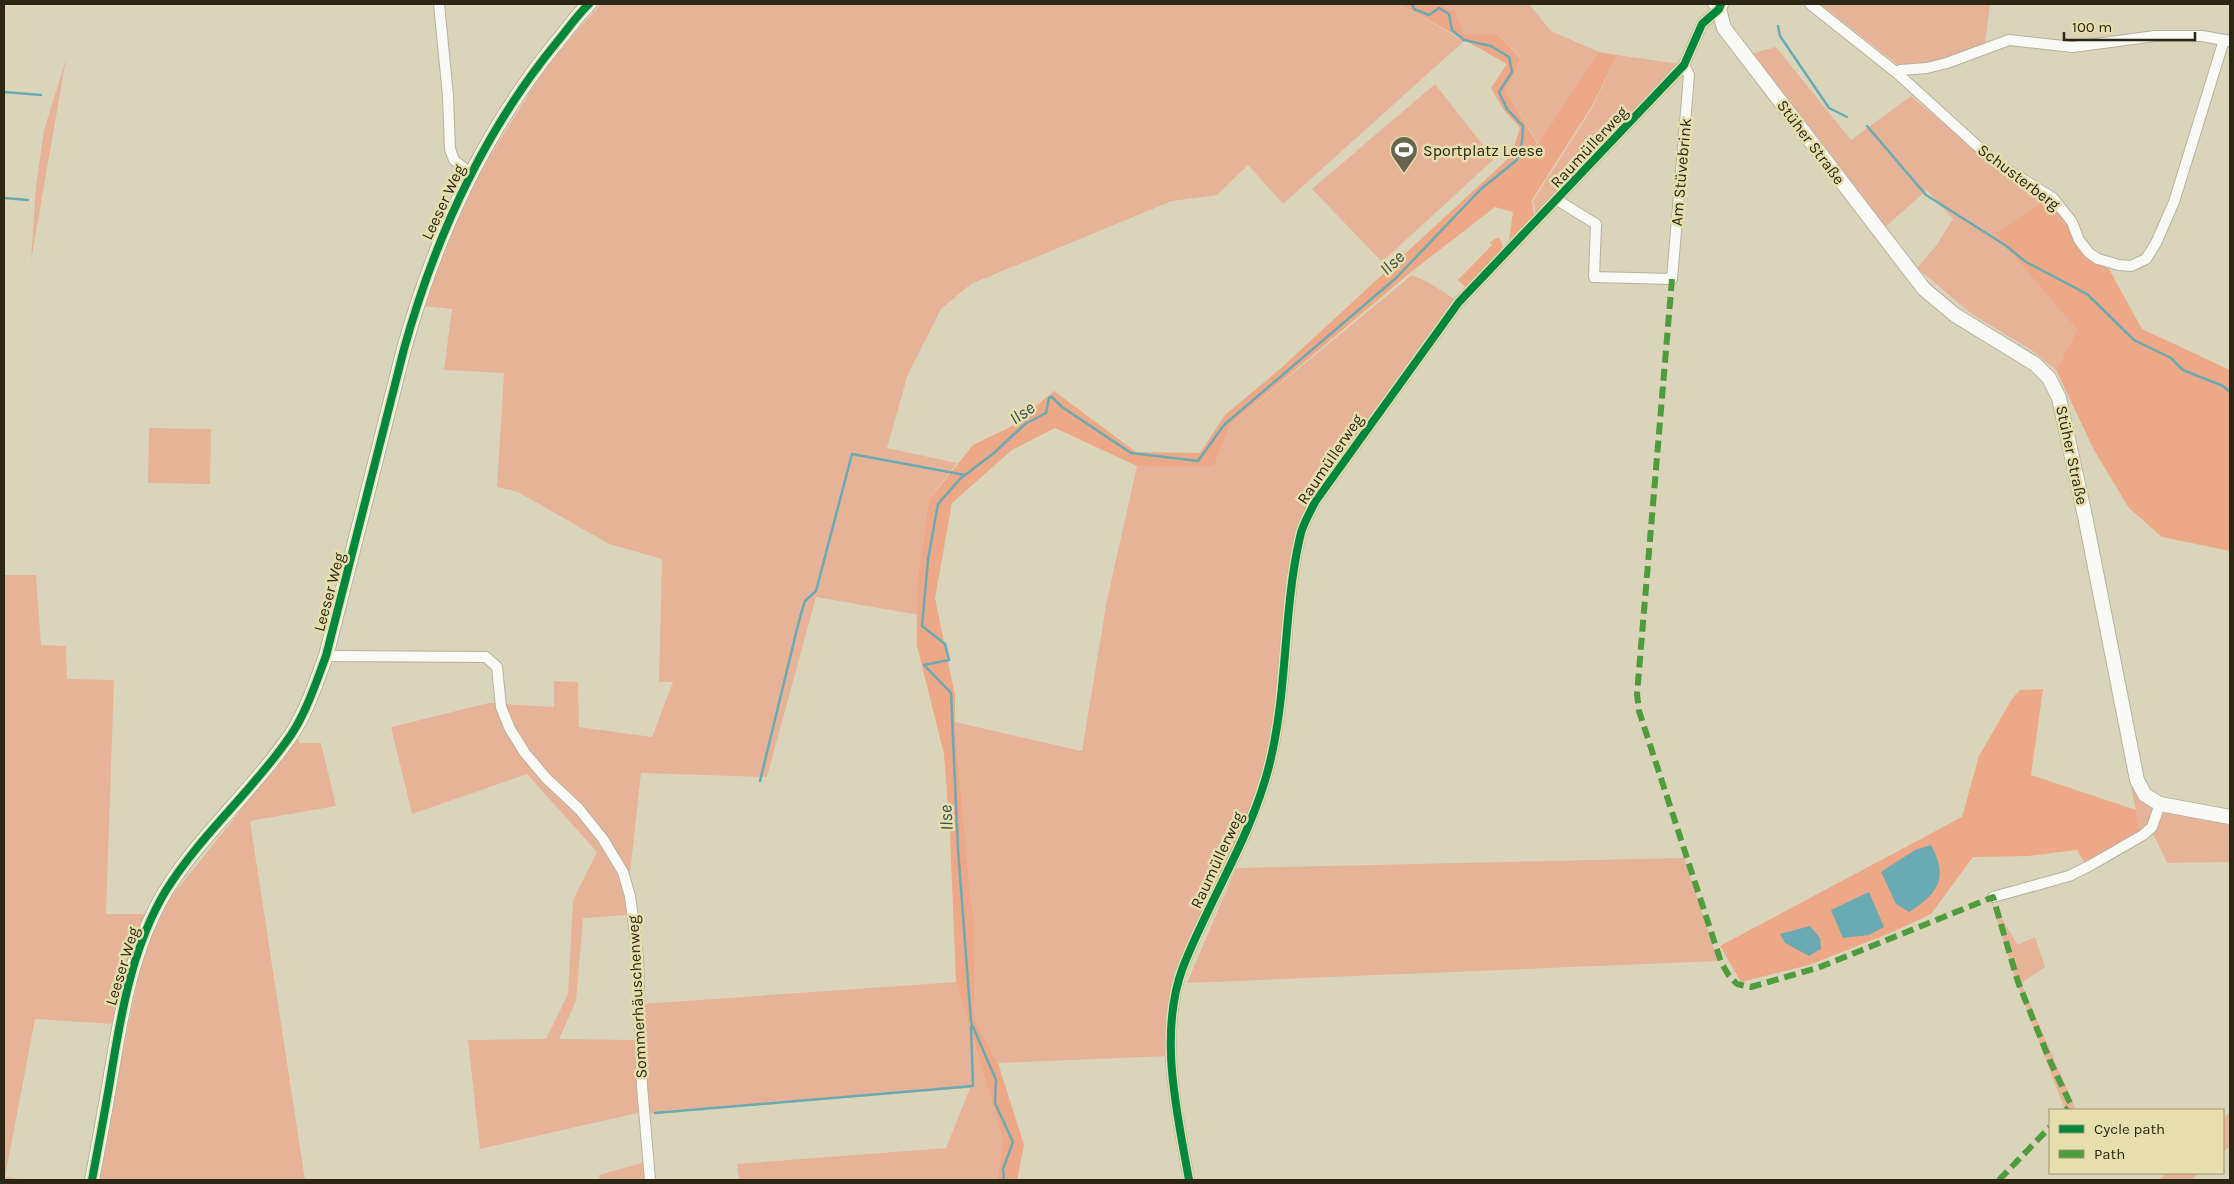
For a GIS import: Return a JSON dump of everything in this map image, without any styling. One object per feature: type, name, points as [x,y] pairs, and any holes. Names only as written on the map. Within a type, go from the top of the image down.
[{"type":"street","points":[[439,4],[448,96],[450,149],[454,160],[471,174]]},
{"type":"street","name":"Leeser Weg","points":[[92,1180],[123,1005],[137,954],[148,926],[165,893],[188,860],[288,741],[308,702],[326,656],[414,310],[438,244],[471,174],[510,105],[544,57],[589,4]]},
{"type":"street","name":"Schusterberg","points":[[1810,4],[1897,73],[1995,162],[2053,198],[2072,222],[2079,240],[2089,253],[2109,263],[2131,266],[2146,259],[2150,254],[2174,202],[2227,41]]},
{"type":"street","name":"Raumüllerweg","points":[[1189,1180],[1176,1101],[1172,1061],[1175,998],[1183,968],[1260,798],[1268,770],[1278,714],[1300,535],[1315,502],[1459,302],[1684,65],[1702,24],[1718,6]]},
{"type":"street","name":"Stüher Straße","points":[[1718,6],[1724,28],[1924,289],[1955,314],[2034,364],[2049,378],[2060,398],[2137,780],[2145,795],[2160,804],[2230,817]]},
{"type":"street","points":[[1897,73],[1900,70],[1927,68],[1947,63],[2008,40],[2067,47],[2155,36],[2202,36],[2227,41]]},
{"type":"street","name":"Am Stüvebrink","points":[[1557,200],[1596,224],[1594,277],[1672,279],[1689,75],[1684,65]]},
{"type":"street","name":"Leeser Weg","points":[[326,656],[486,656],[497,667],[501,707]]},
{"type":"street","name":"Sommerhäuschenweg","points":[[501,707],[510,729],[525,753],[546,778],[579,809],[603,839],[624,872],[630,896],[638,957],[642,1086],[650,1180]]},
{"type":"street","points":[[1993,897],[2069,876],[2091,865],[2143,835],[2152,827],[2160,804]]},
{"type":"shaded area","points":[[601,4],[1400,4],[1464,41],[1283,204],[1248,165],[1217,195],[1172,201],[971,284],[941,309],[908,374],[887,448],[957,463],[929,500],[917,583],[919,615],[816,597],[767,777],[641,773],[630,873],[629,915],[583,918],[576,1001],[559,1039],[636,1040],[642,1112],[480,1149],[468,1040],[546,1039],[568,994],[573,900],[597,852],[527,774],[412,814],[391,727],[489,703],[554,707],[554,681],[578,682],[579,727],[652,737],[673,682],[659,682],[662,559],[609,544],[518,492],[497,487],[504,373],[444,370],[452,309],[422,306],[433,273],[480,172],[549,62]]},
{"type":"shaded area","points":[[1400,4],[1437,5],[1454,11],[1464,34],[1497,34],[1520,58],[1506,91],[1538,145],[1599,52],[1617,55],[1592,106],[1532,200],[1534,217],[1509,240],[1513,212],[1495,207],[1411,272],[1230,425],[1214,466],[1137,466],[1055,428],[1012,450],[952,503],[935,598],[955,695],[955,722],[974,920],[974,1019],[998,1063],[1024,1145],[1017,1180],[997,1180],[1003,1140],[956,982],[950,835],[944,754],[917,646],[917,583],[929,500],[973,445],[1012,426],[1054,391],[1136,452],[1200,453],[1225,415],[1280,369],[1511,156],[1520,128],[1503,109],[1491,88],[1507,64]]},
{"type":"shaded area","points":[[1425,4],[1529,4],[1551,31],[1599,52],[1539,145],[1506,91],[1520,57],[1497,34],[1464,34],[1437,5]]},
{"type":"shaded area","points":[[1820,4],[1990,4],[1985,44],[1942,60],[1921,64],[1897,64]]},
{"type":"shaded area","points":[[1776,47],[1851,140],[1911,96],[1993,165],[2047,199],[1996,233],[2077,330],[2056,370],[2030,349],[1973,315],[1917,268],[1936,246],[1953,219],[1927,190],[1884,228],[1822,142],[1750,54]]},
{"type":"shaded area","points":[[1617,55],[1680,64],[1536,214],[1533,201],[1592,108]]},
{"type":"shaded area","points":[[66,59],[31,261],[36,186],[44,130]]},
{"type":"shaded area","name":"Sportplatz Leese","points":[[1435,84],[1494,159],[1382,262],[1312,189]]},
{"type":"shaded area","points":[[2047,199],[2059,210],[2096,263],[2109,269],[2142,329],[2230,370],[2230,551],[2162,537],[2129,508],[2094,450],[2056,370],[2077,330],[1995,233]]},
{"type":"shaded area","points":[[1499,237],[1502,249],[1466,288],[1458,280],[1492,245],[1490,242]]},
{"type":"shaded area","points":[[1412,275],[1428,282],[1456,300],[1312,500],[1285,627],[1267,759],[1261,786],[1180,967],[1170,1056],[998,1063],[974,1019],[974,920],[955,722],[1082,751],[1107,600],[1137,466],[1214,466],[1230,425]]},
{"type":"shaded area","points":[[149,428],[211,429],[210,484],[148,483]]},
{"type":"shaded area","points":[[4,575],[36,575],[41,645],[66,646],[67,679],[114,680],[106,914],[148,914],[113,1024],[35,1019],[5,1177],[25,1180],[4,1180]]},
{"type":"shaded area","points":[[2043,689],[2031,775],[2136,810],[2141,835],[2086,865],[2077,850],[2028,856],[1973,857],[1931,914],[1895,931],[1809,965],[1741,982],[1720,946],[1962,817],[1979,756],[2012,699],[2020,690]]},
{"type":"shaded area","points":[[296,736],[300,743],[321,743],[336,806],[250,821],[305,1180],[97,1180],[142,958],[166,903],[233,820]]},
{"type":"shaded area","points":[[2131,787],[2150,806],[2201,820],[2230,824],[2230,862],[2167,863],[2153,833],[2141,835]]},
{"type":"shaded area","points":[[1684,858],[1718,961],[1187,983],[1236,868]]},
{"type":"shaded area","points":[[1991,901],[2018,945],[2035,937],[2045,967],[2021,983],[2076,1109],[2065,1109],[2017,984]]},
{"type":"shaded area","points":[[956,982],[1003,1140],[997,1180],[739,1180],[737,1164],[946,1148],[970,1088],[647,1114],[642,1004]]},
{"type":"shaded area","points":[[2230,1112],[2230,1146],[2224,1151],[2224,1118]]},
{"type":"shaded area","points":[[645,1162],[647,1180],[600,1180],[599,1175]]},
{"type":"shaded area","points":[[2165,1174],[2198,1174],[2191,1180],[2159,1180]]},
{"type":"water","points":[[1931,845],[1939,867],[1940,876],[1938,884],[1927,899],[1909,912],[1896,904],[1881,872],[1915,850]]},
{"type":"water","points":[[1869,892],[1884,927],[1869,935],[1843,938],[1831,910]]},
{"type":"water","points":[[1810,926],[1820,938],[1821,949],[1809,956],[1785,943],[1780,934]]},
{"type":"waterway","name":"Ilse","points":[[1004,1180],[1003,1169],[1013,1142],[995,1103],[996,1080],[971,1022],[958,849],[951,693],[924,665],[949,660],[945,644],[922,626],[928,560],[938,504],[961,478],[994,453],[1025,424],[1046,413],[1049,398],[1052,397],[1062,407],[1131,453],[1198,461],[1224,425],[1396,278],[1481,189],[1517,160],[1522,142],[1523,126],[1507,109],[1499,92],[1512,72],[1509,57],[1491,46],[1464,40],[1452,30],[1449,14],[1439,8],[1429,15],[1414,9],[1412,4]]},
{"type":"waterway","points":[[1778,26],[1780,36],[1829,108],[1847,117]]},
{"type":"waterway","points":[[4,92],[41,95]]},
{"type":"waterway","points":[[1867,126],[1926,195],[2005,245],[2026,262],[2087,294],[2134,340],[2171,358],[2183,370],[2223,386],[2230,392]]},
{"type":"waterway","points":[[4,198],[28,200]]},
{"type":"waterway","points":[[760,781],[800,617],[805,601],[816,591],[852,454],[965,475]]},
{"type":"waterway","points":[[655,1113],[973,1086],[971,1027]]},
{"type":"marked path","points":[[1672,279],[1637,694],[1639,711],[1721,962],[1729,976],[1737,984],[1751,987],[1820,967],[1993,897],[2018,982],[2050,1061],[2071,1105],[2067,1109]]},
{"type":"marked path","points":[[1999,1180],[2049,1128]]},
{"type":"cycle path","points":[[92,1180],[120,1023],[130,978],[145,934],[165,892],[178,872],[208,834],[272,761],[293,732],[304,711],[326,656],[416,308],[447,227],[465,187],[507,112],[531,76],[589,4]]},
{"type":"cycle path","points":[[1189,1180],[1179,1127],[1172,1073],[1172,1019],[1176,993],[1183,967],[1194,941],[1253,815],[1270,762],[1280,706],[1291,593],[1304,524],[1315,502],[1459,302],[1684,65],[1702,24],[1719,9],[1721,4]]},
{"type":"place","name":"Sportplatz Leese","points":[[1404,174]]}]
